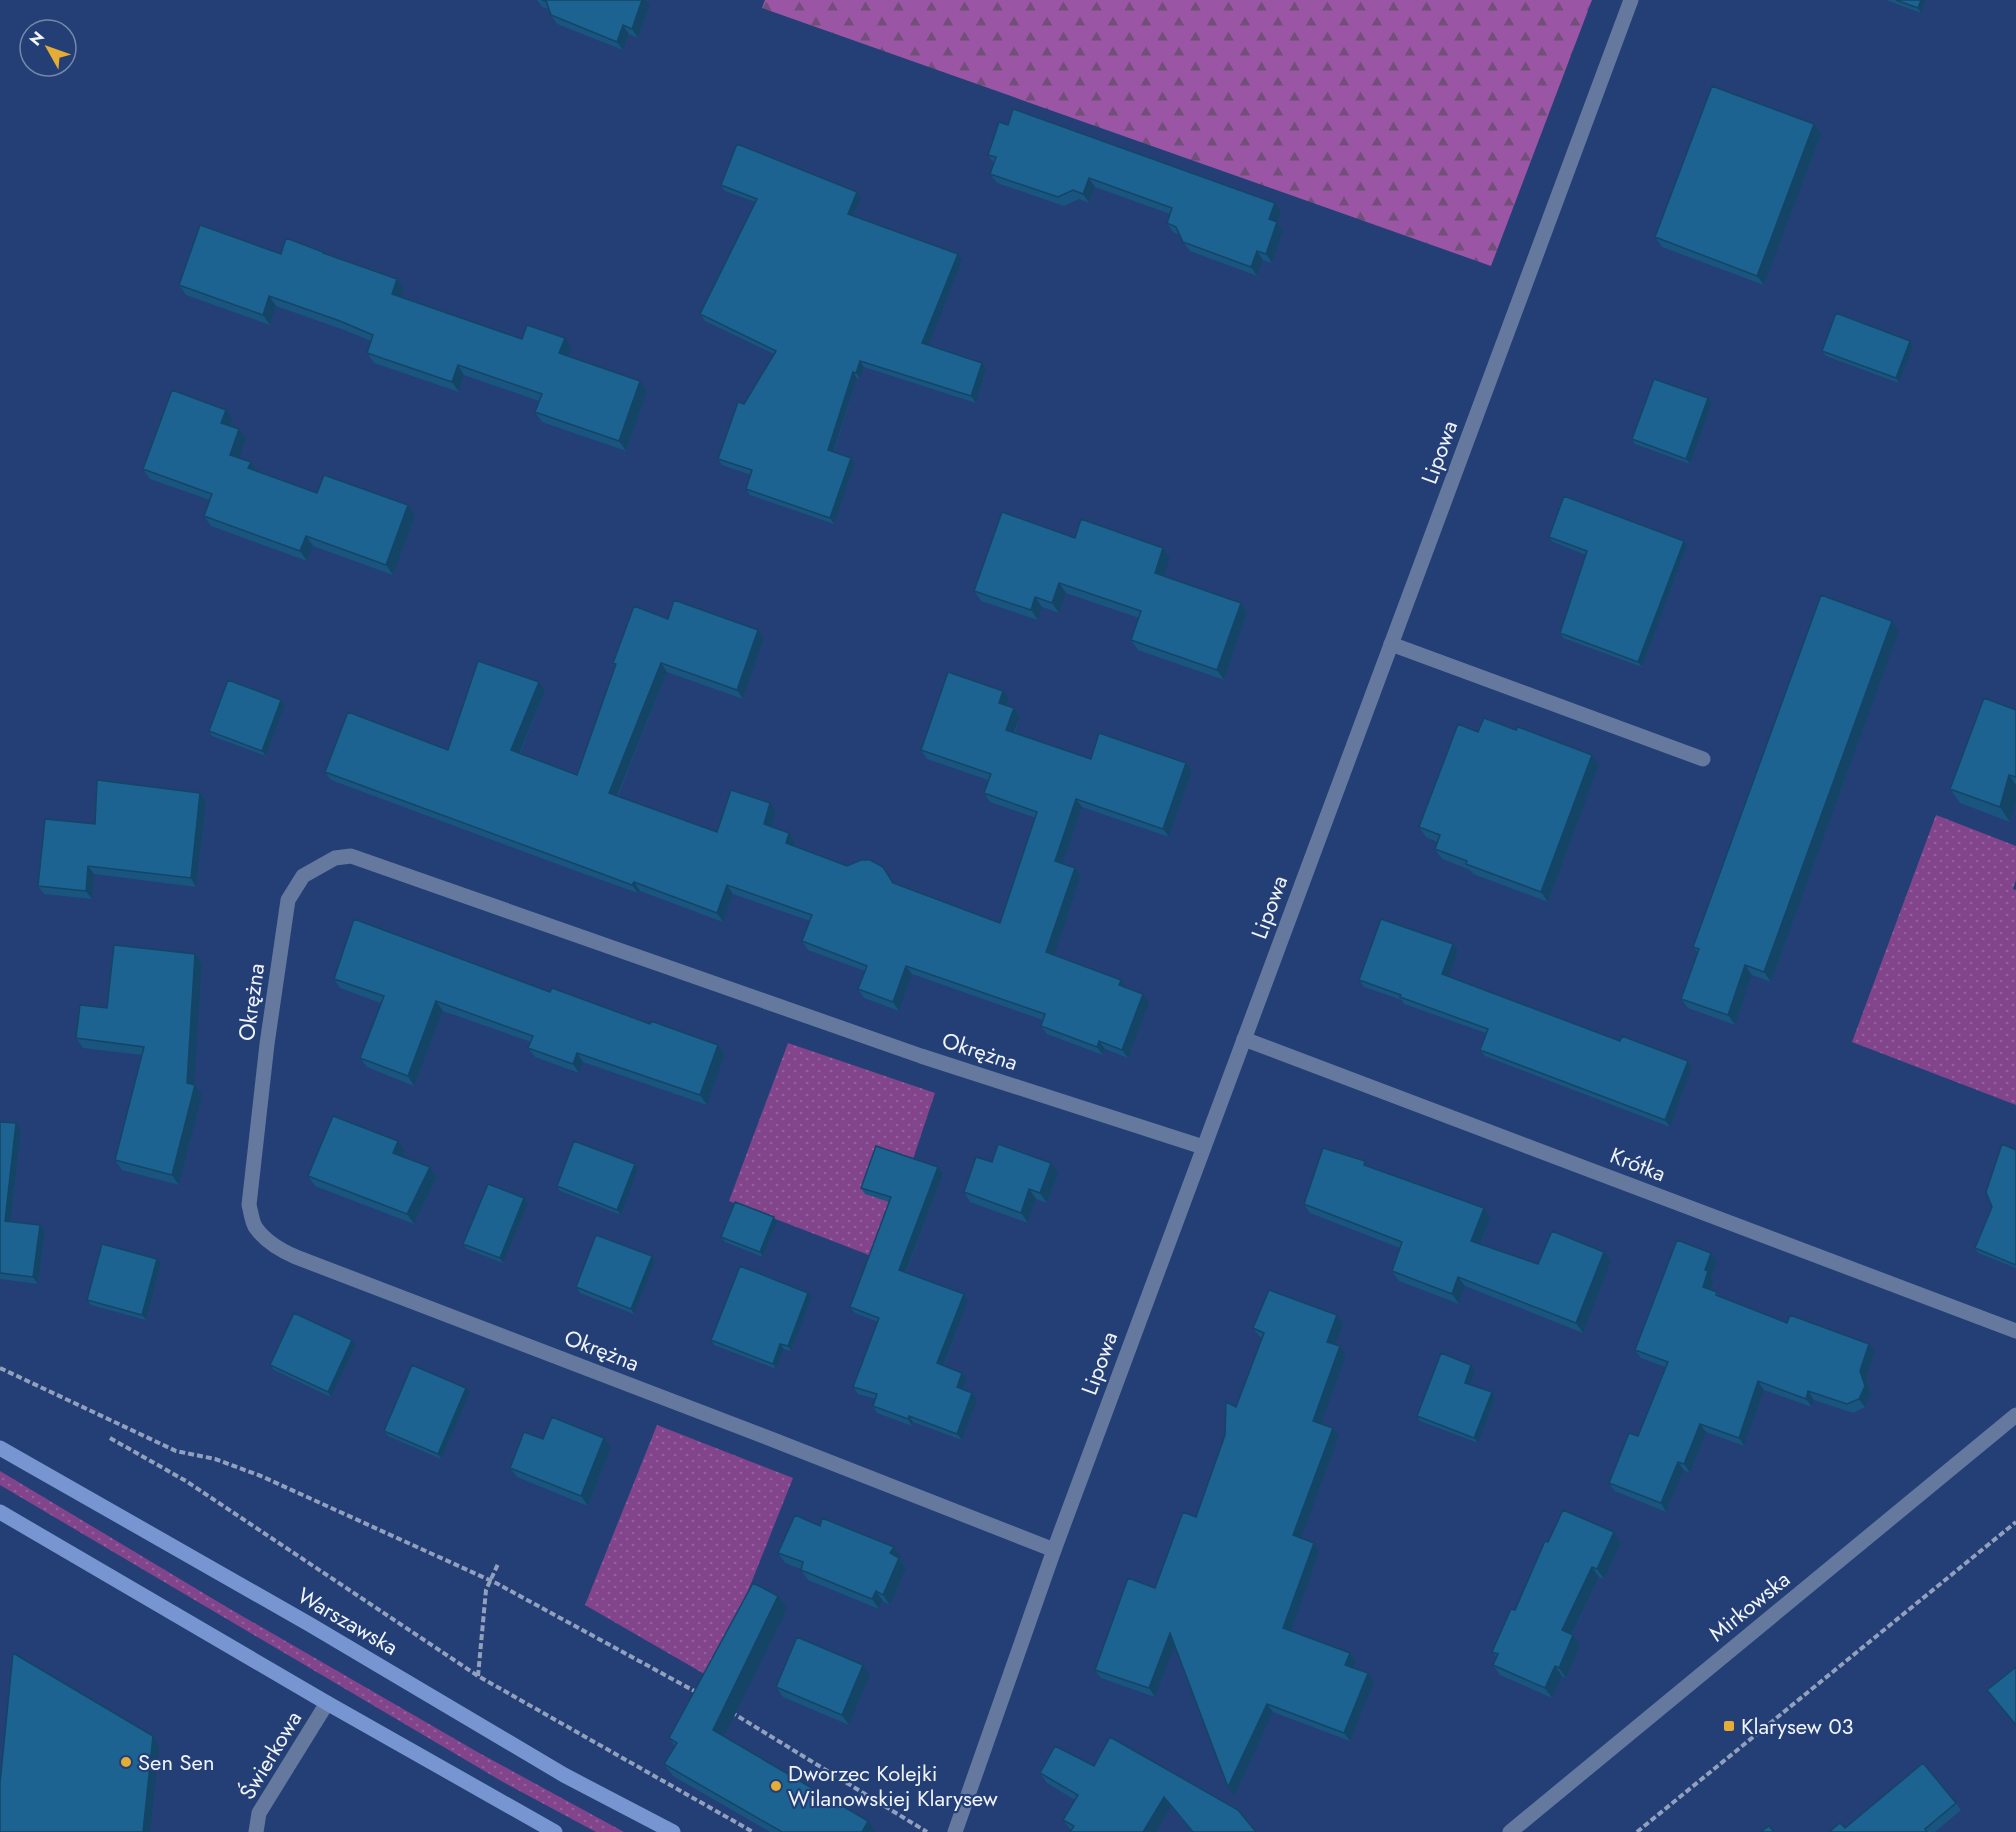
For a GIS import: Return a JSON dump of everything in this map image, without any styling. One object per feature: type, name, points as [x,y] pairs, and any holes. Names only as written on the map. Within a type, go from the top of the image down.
[{"type":"main road","name":"Warszawska","points":[[0,1448],[309,1624],[564,1775],[673,1832]]},
{"type":"main road","points":[[0,1512],[327,1703],[555,1832]]},
{"type":"street","name":"Lipowa","points":[[955,1832],[1054,1550],[1631,0]]},
{"type":"street","points":[[1391,644],[1703,759]]},
{"type":"street","name":"Okrężna","points":[[1054,1550],[296,1257],[281,1250],[267,1239],[255,1227],[249,1205],[267,1044],[288,900],[303,876],[335,858],[351,856],[910,1052],[1203,1147]]},
{"type":"street","name":"Krótka","points":[[1244,1039],[2016,1331]]},
{"type":"street","name":"Mirkowska","points":[[1510,1832],[2016,1415]]},
{"type":"street","name":"Świerkowa","points":[[256,1832],[259,1813],[327,1703]]},
{"type":"path","points":[[0,1368],[176,1451],[215,1460],[261,1476],[490,1580],[708,1698]]},
{"type":"path","points":[[110,1438],[186,1481],[478,1676],[753,1832]]},
{"type":"path","points":[[1637,1832],[2016,1522]]},
{"type":"path","points":[[478,1676],[486,1590],[498,1564]]},
{"type":"path","points":[[728,1710],[927,1832]]},
{"type":"shaded area","points":[[1936,815],[2016,846],[2016,880],[2013,889],[2016,890],[2016,1105],[1852,1042]]},
{"type":"shaded area","points":[[788,1043],[935,1093],[912,1162],[874,1257],[729,1201]]},
{"type":"shaded area","points":[[657,1425],[793,1478],[713,1679],[585,1605]]},
{"type":"shaded area","points":[[0,1471],[230,1609],[481,1754],[624,1832],[596,1832],[503,1782],[0,1485]]},
{"type":"green space","points":[[765,0],[1592,0],[1491,266],[762,8]]},
{"type":"building","points":[[542,0],[642,0],[632,29],[623,25],[617,42],[551,15],[546,1]]},
{"type":"building","points":[[1896,0],[1921,0],[1918,8]]},
{"type":"building","points":[[1712,86],[1814,124],[1757,276],[1655,237]]},
{"type":"building","points":[[1013,109],[1275,203],[1269,219],[1277,222],[1266,254],[1257,251],[1251,267],[1183,242],[1176,227],[1167,223],[1172,208],[1089,178],[1083,194],[1073,190],[1058,197],[990,174],[996,157],[988,155],[999,122],[1008,125]]},
{"type":"building","points":[[737,144],[857,192],[848,214],[958,254],[922,343],[982,363],[971,396],[860,361],[856,373],[853,372],[828,450],[851,458],[830,518],[746,489],[752,470],[718,459],[738,402],[744,404],[776,351],[700,314],[757,199],[721,185]]},
{"type":"building","points":[[200,225],[281,254],[286,238],[397,279],[392,294],[522,339],[527,325],[565,338],[559,353],[640,381],[619,441],[535,412],[542,394],[458,365],[452,382],[367,353],[373,335],[340,321],[269,296],[263,315],[179,285]]},
{"type":"building","points":[[1836,313],[1910,341],[1896,378],[1822,351]]},
{"type":"building","points":[[1654,379],[1708,398],[1686,459],[1632,439]]},
{"type":"building","points":[[172,390],[226,410],[221,423],[239,429],[230,455],[251,462],[248,468],[317,493],[324,475],[408,505],[386,565],[306,536],[300,551],[204,516],[212,494],[143,469]]},
{"type":"building","points":[[1564,496],[1684,541],[1638,662],[1560,633],[1587,551],[1549,537]]},
{"type":"building","points":[[1002,512],[1075,538],[1081,519],[1163,548],[1155,573],[1241,603],[1217,670],[1131,640],[1141,611],[1059,583],[1052,603],[1035,597],[1031,610],[974,591]]},
{"type":"building","points":[[1821,595],[1892,621],[1764,972],[1745,965],[1728,1015],[1681,999],[1699,949],[1693,947]]},
{"type":"building","points":[[674,600],[758,630],[737,690],[661,663],[609,793],[717,832],[731,790],[770,803],[764,824],[789,833],[786,843],[847,866],[861,860],[870,860],[883,867],[893,883],[1000,923],[1037,812],[984,793],[991,774],[921,750],[948,672],[1003,691],[999,703],[1014,708],[1006,730],[1091,759],[1099,733],[1186,763],[1163,829],[1076,799],[1055,861],[1075,868],[1046,952],[1121,980],[1119,985],[1143,994],[1122,1050],[1099,1041],[1097,1047],[1041,1026],[1045,1014],[906,966],[893,1002],[858,989],[867,966],[802,941],[812,915],[727,885],[717,913],[634,882],[632,885],[325,772],[348,712],[448,750],[478,661],[539,682],[511,750],[577,775],[634,606],[668,619]]},
{"type":"building","points":[[228,680],[281,700],[262,751],[209,731]]},
{"type":"building","points":[[1984,698],[2016,710],[2016,777],[2009,775],[2000,807],[1950,789]]},
{"type":"building","points":[[1484,718],[1516,730],[1518,727],[1592,755],[1541,892],[1466,864],[1467,861],[1435,849],[1440,835],[1419,827],[1458,724],[1478,732]]},
{"type":"building","points":[[97,780],[200,793],[191,878],[88,866],[86,891],[38,886],[45,819],[95,824]]},
{"type":"building","points":[[354,919],[550,992],[552,988],[650,1024],[651,1021],[718,1045],[700,1095],[577,1053],[573,1064],[528,1048],[533,1036],[436,1001],[408,1076],[360,1058],[384,996],[334,979]]},
{"type":"building","points":[[1381,919],[1453,944],[1442,974],[1620,1041],[1622,1036],[1688,1061],[1665,1120],[1480,1050],[1488,1029],[1359,980]]},
{"type":"building","points":[[114,945],[195,954],[187,1083],[195,1085],[172,1175],[115,1160],[144,1047],[76,1038],[80,1005],[107,1008]]},
{"type":"building","points":[[333,1116],[398,1141],[393,1153],[430,1167],[407,1214],[308,1176]]},
{"type":"building","points":[[0,1122],[16,1123],[5,1221],[40,1225],[33,1277],[0,1273]]},
{"type":"building","points":[[574,1141],[635,1164],[617,1210],[557,1186]]},
{"type":"building","points":[[998,1144],[1051,1163],[1040,1193],[1029,1189],[1021,1213],[964,1192],[976,1157],[992,1162]]},
{"type":"building","points":[[2002,1144],[2016,1150],[2016,1265],[1975,1248],[1992,1207],[1986,1192]]},
{"type":"building","points":[[876,1146],[938,1167],[899,1270],[964,1294],[937,1363],[962,1373],[957,1387],[972,1393],[957,1434],[909,1416],[908,1419],[873,1406],[877,1394],[853,1387],[879,1318],[850,1307],[891,1197],[861,1188]]},
{"type":"building","points":[[1323,1148],[1365,1161],[1364,1165],[1484,1208],[1471,1241],[1538,1264],[1552,1231],[1604,1252],[1576,1323],[1458,1277],[1452,1294],[1392,1271],[1402,1242],[1304,1204]]},
{"type":"building","points":[[488,1184],[524,1198],[500,1258],[463,1244]]},
{"type":"building","points":[[735,1202],[774,1217],[760,1252],[721,1237]]},
{"type":"building","points":[[596,1235],[652,1256],[631,1309],[576,1287]]},
{"type":"building","points":[[1677,1240],[1711,1253],[1705,1270],[1708,1271],[1703,1287],[1717,1292],[1716,1295],[1787,1323],[1790,1315],[1869,1344],[1860,1371],[1865,1386],[1859,1399],[1847,1404],[1808,1391],[1806,1399],[1758,1381],[1739,1438],[1700,1424],[1684,1464],[1678,1462],[1661,1503],[1609,1483],[1629,1433],[1638,1436],[1668,1362],[1635,1350]]},
{"type":"building","points":[[102,1244],[157,1259],[142,1315],[87,1300]]},
{"type":"building","points":[[740,1266],[808,1293],[788,1346],[780,1344],[773,1364],[711,1340]]},
{"type":"building","points":[[1269,1290],[1337,1315],[1327,1342],[1340,1346],[1313,1421],[1333,1428],[1293,1535],[1314,1543],[1283,1628],[1350,1653],[1345,1665],[1368,1673],[1344,1733],[1267,1704],[1228,1787],[1170,1633],[1149,1688],[1095,1670],[1128,1578],[1155,1588],[1183,1512],[1196,1517],[1225,1435],[1226,1402],[1236,1407],[1264,1333],[1253,1328]]},
{"type":"building","points":[[294,1313],[352,1340],[328,1392],[270,1365]]},
{"type":"building","points":[[1441,1353],[1471,1365],[1465,1383],[1492,1392],[1474,1438],[1417,1416]]},
{"type":"building","points":[[412,1365],[466,1388],[438,1454],[384,1431]]},
{"type":"building","points":[[552,1417],[604,1438],[581,1496],[510,1468],[524,1432],[543,1439]]},
{"type":"building","points":[[1563,1510],[1614,1532],[1597,1569],[1592,1567],[1562,1630],[1573,1635],[1559,1668],[1555,1666],[1545,1688],[1493,1665],[1498,1654],[1492,1652],[1511,1609],[1515,1610],[1545,1541],[1548,1542]]},
{"type":"building","points":[[795,1515],[820,1526],[822,1518],[894,1547],[890,1553],[899,1558],[883,1595],[876,1591],[872,1599],[801,1570],[803,1562],[778,1553]]},
{"type":"building","points":[[753,1583],[778,1596],[713,1730],[868,1821],[862,1832],[782,1832],[664,1764],[677,1743],[669,1738]]},
{"type":"building","points":[[797,1637],[863,1665],[842,1715],[776,1687]]},
{"type":"building","points":[[13,1653],[153,1736],[143,1832],[0,1832],[0,1783]]},
{"type":"building","points":[[2016,1667],[2016,1725],[1987,1690]]},
{"type":"building","points":[[1110,1737],[1238,1810],[1256,1832],[1193,1832],[1164,1797],[1143,1832],[1070,1832],[1074,1826],[1063,1820],[1078,1795],[1040,1773],[1055,1746],[1094,1766]]},
{"type":"building","points":[[1923,1763],[1956,1803],[1925,1829],[1927,1832],[1829,1832],[1840,1823],[1845,1828]]},
{"type":"building","points":[[1769,1826],[1774,1832],[1761,1832]]},
{"type":"place","name":"Klarysew 03","points":[[1729,1726]]},
{"type":"place","name":"Sen Sen","points":[[126,1762]]},
{"type":"place","name":"Dworzec Kolejki Wilanowskiej Klarysew","points":[[776,1786]]}]
